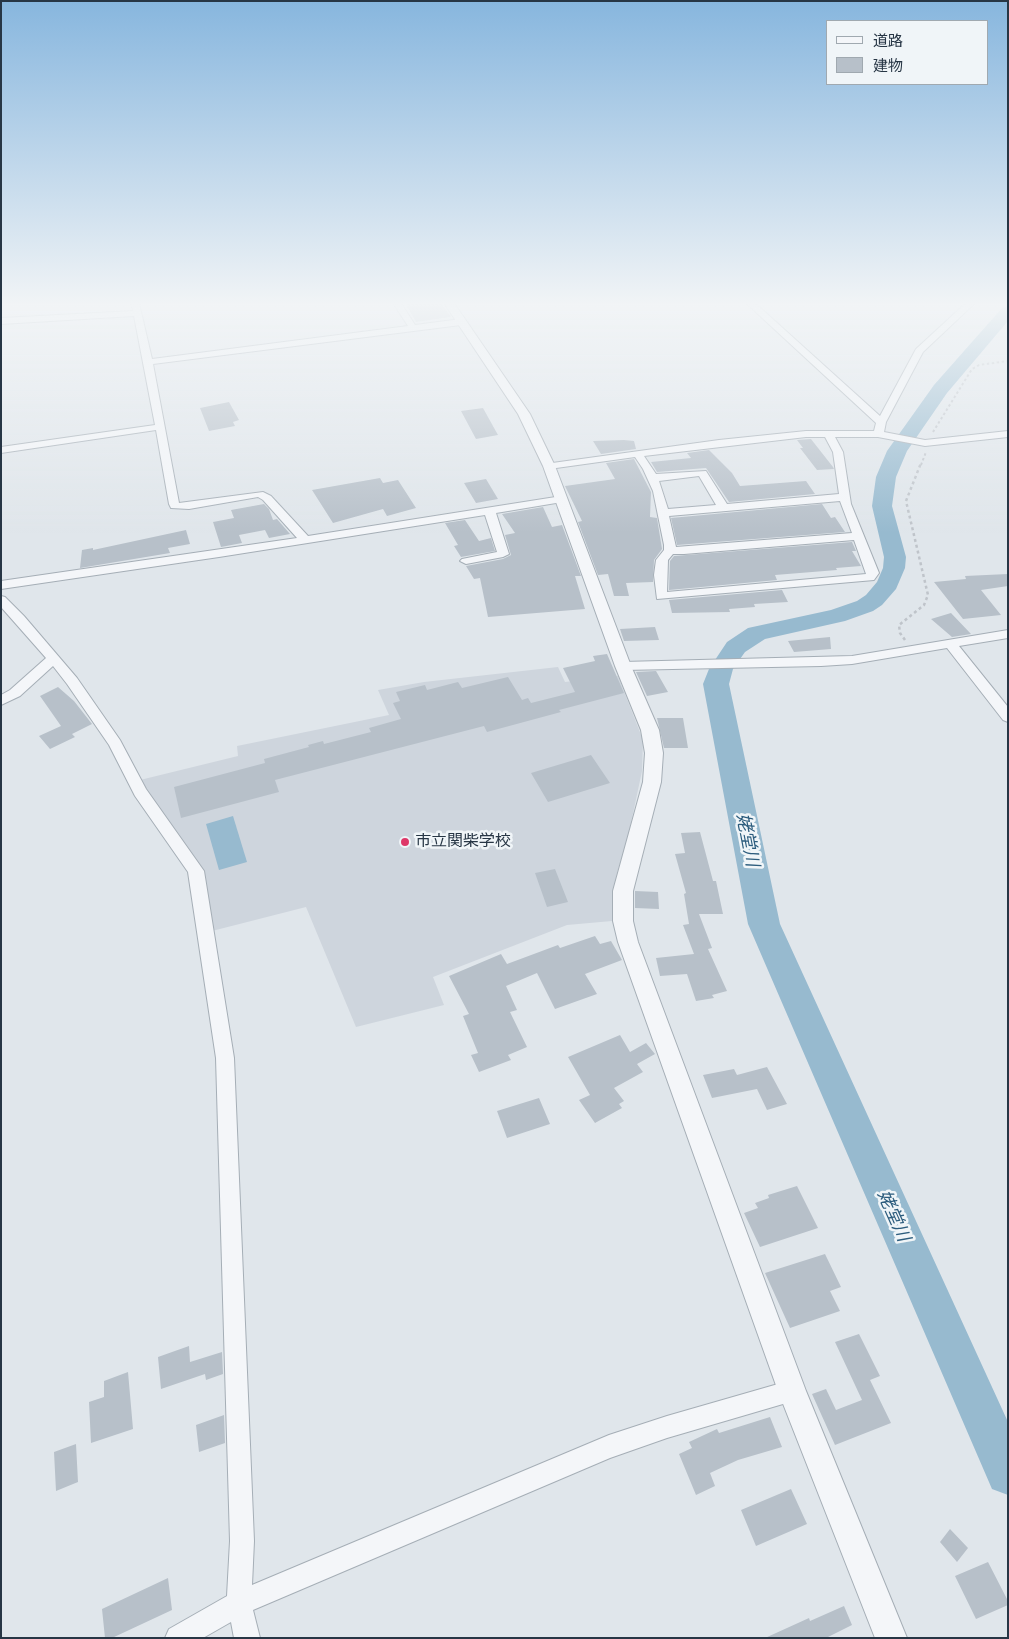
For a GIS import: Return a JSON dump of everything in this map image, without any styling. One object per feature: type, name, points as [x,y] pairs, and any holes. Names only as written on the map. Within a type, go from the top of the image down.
[{"type":"street","points":[[151,379],[175,506],[189,506],[260,494],[267,498],[305,540]]},
{"type":"street","points":[[500,379],[524,414],[549,466],[623,666],[650,730],[654,765],[650,790],[623,891],[623,921],[628,942],[792,1391],[891,1638]]},
{"type":"street","points":[[835,379],[882,422]]},
{"type":"street","points":[[882,434],[882,422],[904,379]]},
{"type":"street","points":[[1,450],[159,427]]},
{"type":"street","points":[[549,466],[719,443],[828,433],[882,434],[928,442],[1008,434]]},
{"type":"street","points":[[670,550],[662,560],[660,575],[661,596],[870,577],[873,573],[844,497],[838,452],[828,433]]},
{"type":"street","points":[[638,454],[658,491],[670,550]]},
{"type":"street","points":[[652,478],[702,473],[723,507]]},
{"type":"street","points":[[662,513],[844,497]]},
{"type":"street","points":[[1,585],[305,540],[562,498]]},
{"type":"street","points":[[466,561],[503,554],[496,527],[488,510]]},
{"type":"street","points":[[670,550],[684,551],[858,536]]},
{"type":"street","points":[[1,600],[20,619],[72,681],[114,743],[137,786],[196,871],[225,1058],[242,1541],[238,1603],[247,1638]]},
{"type":"street","points":[[623,666],[828,662],[1008,634]]},
{"type":"street","points":[[951,644],[1008,717]]},
{"type":"street","points":[[1,701],[15,693],[54,659]]},
{"type":"street","points":[[178,1638],[238,1603],[609,1448],[667,1427],[792,1391]]},
{"type":"path","points":[[912,650],[900,633],[899,625],[924,605],[928,595],[906,502],[935,427],[965,379]]},
{"type":"shaded area","name":"市立関柴学校","points":[[558,667],[565,682],[618,676],[643,740],[642,771],[628,837],[617,873],[612,921],[567,925],[433,977],[444,1005],[356,1027],[306,907],[212,931],[200,866],[140,780],[238,756],[237,746],[389,715],[378,690],[424,682]]},
{"type":"water","points":[[233,816],[247,862],[219,870],[206,824]]},
{"type":"building","points":[[229,402],[239,420],[233,422],[235,426],[209,431],[200,408]]},
{"type":"building","points":[[483,408],[498,435],[476,439],[461,411]]},
{"type":"building","points":[[811,439],[834,469],[817,470],[800,448],[803,448],[797,440]]},
{"type":"building","points":[[593,441],[634,441],[636,449],[601,454]]},
{"type":"building","points":[[709,450],[732,473],[740,486],[806,481],[815,494],[729,502],[706,468],[657,472],[651,462],[691,458],[687,453]]},
{"type":"building","points":[[634,459],[651,492],[650,517],[657,518],[662,549],[654,560],[653,582],[626,583],[629,596],[614,596],[608,574],[598,575],[578,522],[582,521],[565,486],[615,479],[606,463]]},
{"type":"building","points":[[380,478],[383,483],[398,480],[416,508],[387,516],[383,509],[333,523],[312,490]]},
{"type":"building","points":[[486,479],[498,499],[476,503],[464,483]]},
{"type":"building","points":[[264,504],[269,509],[273,520],[277,519],[290,534],[269,538],[265,530],[239,535],[242,543],[221,547],[213,522],[234,518],[231,510]]},
{"type":"building","points":[[822,504],[831,518],[835,517],[845,532],[677,545],[671,518]]},
{"type":"building","points":[[543,507],[552,527],[562,525],[581,576],[575,576],[585,609],[488,617],[480,578],[474,579],[466,566],[503,559],[511,555],[505,535],[515,533],[502,514]]},
{"type":"building","points":[[465,520],[479,541],[491,538],[495,551],[461,557],[454,546],[458,545],[445,523]]},
{"type":"building","points":[[186,530],[190,544],[168,548],[170,553],[80,568],[82,550],[93,548],[93,550]]},
{"type":"building","points":[[852,542],[856,551],[852,551],[861,566],[775,575],[777,580],[669,590],[670,561],[674,556]]},
{"type":"building","points":[[1008,574],[1008,586],[981,590],[1001,615],[963,619],[934,582],[966,579],[965,576]]},
{"type":"building","points":[[782,590],[788,602],[754,604],[755,607],[729,609],[730,612],[672,613],[669,600]]},
{"type":"building","points":[[951,613],[971,634],[952,637],[931,619]]},
{"type":"building","points":[[655,627],[659,640],[624,641],[620,629]]},
{"type":"building","points":[[830,637],[831,649],[794,652],[788,641]]},
{"type":"building","points":[[607,654],[624,693],[487,732],[484,726],[275,780],[279,792],[181,818],[174,787],[265,763],[264,759],[309,747],[308,745],[323,741],[324,744],[371,732],[369,728],[401,719],[393,703],[400,701],[396,692],[425,685],[427,690],[458,682],[462,688],[508,677],[522,700],[528,698],[531,703],[575,692],[563,668],[595,661],[593,656]]},
{"type":"building","points":[[656,671],[668,692],[647,696],[636,672]]},
{"type":"building","points":[[58,687],[74,701],[92,724],[72,734],[75,737],[50,749],[39,736],[61,726],[40,696]]},
{"type":"building","points":[[657,718],[683,718],[688,748],[664,748]]},
{"type":"building","points":[[591,755],[610,783],[548,802],[531,773]]},
{"type":"building","points":[[700,832],[713,881],[716,881],[723,914],[699,914],[712,948],[708,949],[727,991],[712,995],[714,998],[696,1001],[687,974],[660,976],[656,958],[694,954],[683,925],[689,924],[684,894],[686,893],[675,854],[685,853],[681,833]]},
{"type":"building","points":[[555,869],[568,902],[547,907],[535,873]]},
{"type":"building","points":[[635,891],[658,892],[659,909],[635,908]]},
{"type":"building","points":[[595,936],[600,944],[611,941],[622,960],[585,974],[597,994],[555,1009],[537,973],[506,986],[517,1010],[510,1012],[527,1047],[508,1055],[511,1060],[479,1072],[471,1055],[478,1053],[463,1016],[469,1014],[449,976],[501,954],[507,964],[558,945],[560,948]]},
{"type":"building","points":[[620,1035],[630,1052],[646,1043],[655,1054],[637,1064],[643,1072],[614,1088],[624,1101],[619,1104],[622,1108],[595,1123],[579,1100],[590,1095],[568,1057]]},
{"type":"building","points":[[767,1067],[787,1104],[767,1110],[757,1089],[712,1098],[703,1075],[734,1069],[737,1075]]},
{"type":"building","points":[[539,1098],[550,1124],[507,1138],[497,1111]]},
{"type":"building","points":[[797,1186],[818,1228],[760,1247],[744,1213],[758,1208],[755,1203],[769,1198],[768,1195]]},
{"type":"building","points":[[825,1254],[841,1287],[830,1291],[840,1311],[790,1328],[765,1273]]},
{"type":"building","points":[[859,1334],[880,1376],[870,1380],[891,1423],[835,1445],[812,1394],[826,1389],[836,1410],[862,1400],[835,1342]]},
{"type":"building","points":[[189,1346],[190,1362],[222,1352],[223,1374],[206,1380],[205,1374],[161,1389],[158,1357]]},
{"type":"building","points":[[128,1372],[133,1429],[91,1443],[89,1402],[104,1397],[104,1381]]},
{"type":"building","points":[[224,1415],[225,1443],[199,1452],[196,1425]]},
{"type":"building","points":[[770,1417],[782,1447],[738,1460],[710,1473],[715,1486],[696,1495],[679,1454],[692,1448],[689,1442],[717,1429],[719,1433]]},
{"type":"building","points":[[76,1444],[78,1482],[56,1491],[54,1452]]},
{"type":"building","points":[[791,1489],[807,1524],[756,1546],[741,1510]]},
{"type":"building","points":[[950,1529],[968,1548],[957,1562],[940,1542]]},
{"type":"building","points":[[988,1562],[1008,1601],[1008,1605],[976,1619],[955,1576]]},
{"type":"building","points":[[168,1578],[172,1610],[112,1638],[105,1638],[102,1609]]},
{"type":"building","points":[[844,1606],[852,1625],[826,1638],[765,1638],[809,1618],[810,1621]]},
{"type":"waterway","name":"姥堂川","points":[[948,379],[897,451],[886,477],[882,506],[895,557],[894,568],[888,584],[874,600],[865,606],[837,616],[757,633],[736,647],[721,669],[716,684],[764,924],[1008,1473]]},
{"type":"place","name":"市立関柴学校","points":[[405,842]]}]
